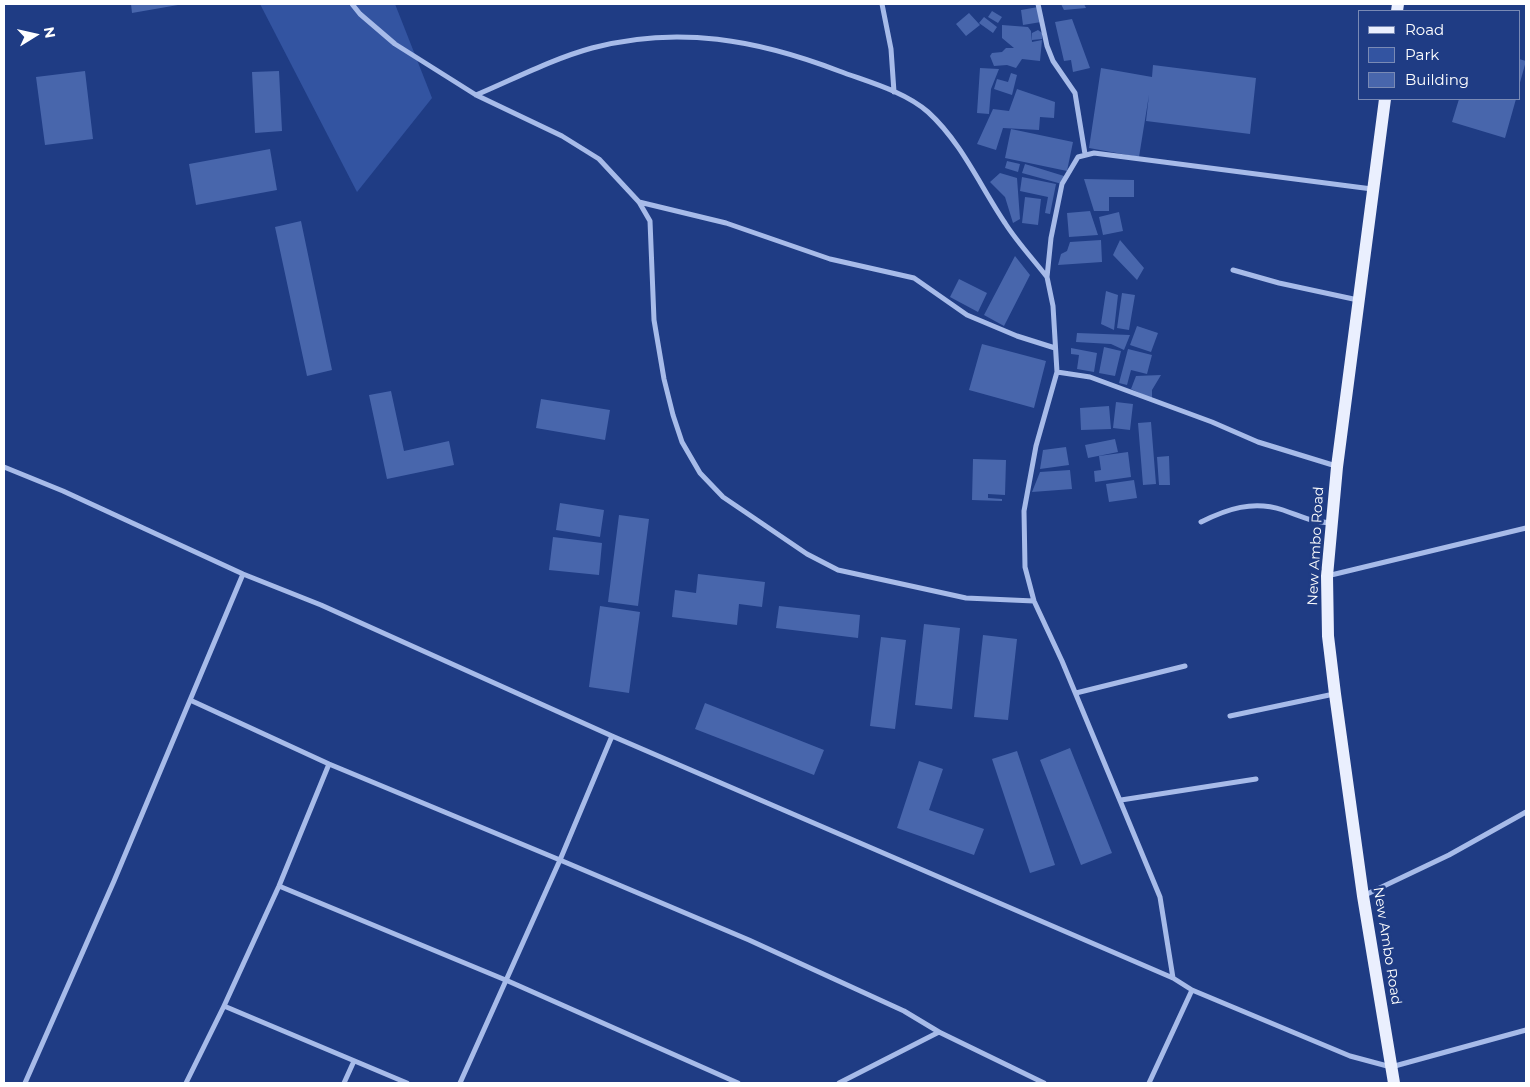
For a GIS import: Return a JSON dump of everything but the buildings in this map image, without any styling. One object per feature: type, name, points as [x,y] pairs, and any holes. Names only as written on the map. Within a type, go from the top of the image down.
[{"type":"main road","name":"New Ambo Road","points":[[1385,100],[1330,523],[1327,576],[1328,636],[1335,694],[1363,896],[1394,1083]]},
{"type":"street","points":[[352,4],[360,14],[395,44],[476,95],[562,136],[599,159],[639,202],[650,221],[654,320],[664,379],[673,415],[682,442],[700,473],[723,497],[807,554],[838,570],[966,598],[1034,601]]},
{"type":"street","points":[[882,4],[891,49],[894,92]]},
{"type":"street","points":[[1038,4],[1048,46],[1054,61],[1075,93],[1085,154]]},
{"type":"street","points":[[476,95],[591,48],[625,41],[700,36],[740,41],[802,57],[894,92],[926,111],[959,146],[1006,226],[1047,277]]},
{"type":"street","points":[[1173,978],[1160,897],[1076,693],[1034,601],[1025,567],[1024,511],[1036,446],[1057,372],[1053,306],[1047,277],[1051,238],[1062,184],[1078,157],[1085,154],[1115,155],[1373,190]]},
{"type":"street","points":[[639,202],[726,223],[830,258],[914,278],[967,315],[1017,336],[1055,348]]},
{"type":"street","points":[[1233,270],[1279,283],[1358,300]]},
{"type":"street","points":[[1057,372],[1090,377],[1212,422],[1258,442],[1337,466]]},
{"type":"street","points":[[4,467],[62,491],[243,574],[321,605],[612,736],[1173,978],[1192,990],[1350,1056],[1391,1067],[1526,1030]]},
{"type":"street","points":[[1201,522],[1228,509],[1253,505],[1281,509],[1309,521],[1330,523]]},
{"type":"street","points":[[1327,576],[1526,528]]},
{"type":"street","points":[[25,1083],[114,881],[243,574]]},
{"type":"street","points":[[1076,693],[1185,666]]},
{"type":"street","points":[[1230,716],[1335,694]]},
{"type":"street","points":[[190,700],[328,764],[749,940],[904,1011],[939,1032],[1044,1083]]},
{"type":"street","points":[[460,1083],[508,981],[612,736]]},
{"type":"street","points":[[186,1083],[279,886],[328,764]]},
{"type":"street","points":[[1121,800],[1256,779]]},
{"type":"street","points":[[1363,896],[1449,855],[1526,812]]},
{"type":"street","points":[[279,886],[508,981],[738,1083]]},
{"type":"street","points":[[1148,1083],[1192,990]]},
{"type":"street","points":[[224,1006],[407,1083]]},
{"type":"street","points":[[839,1083],[939,1032]]},
{"type":"street","points":[[344,1083],[354,1061]]},
{"type":"green space","points":[[260,4],[395,4],[432,98],[357,192]]}]
